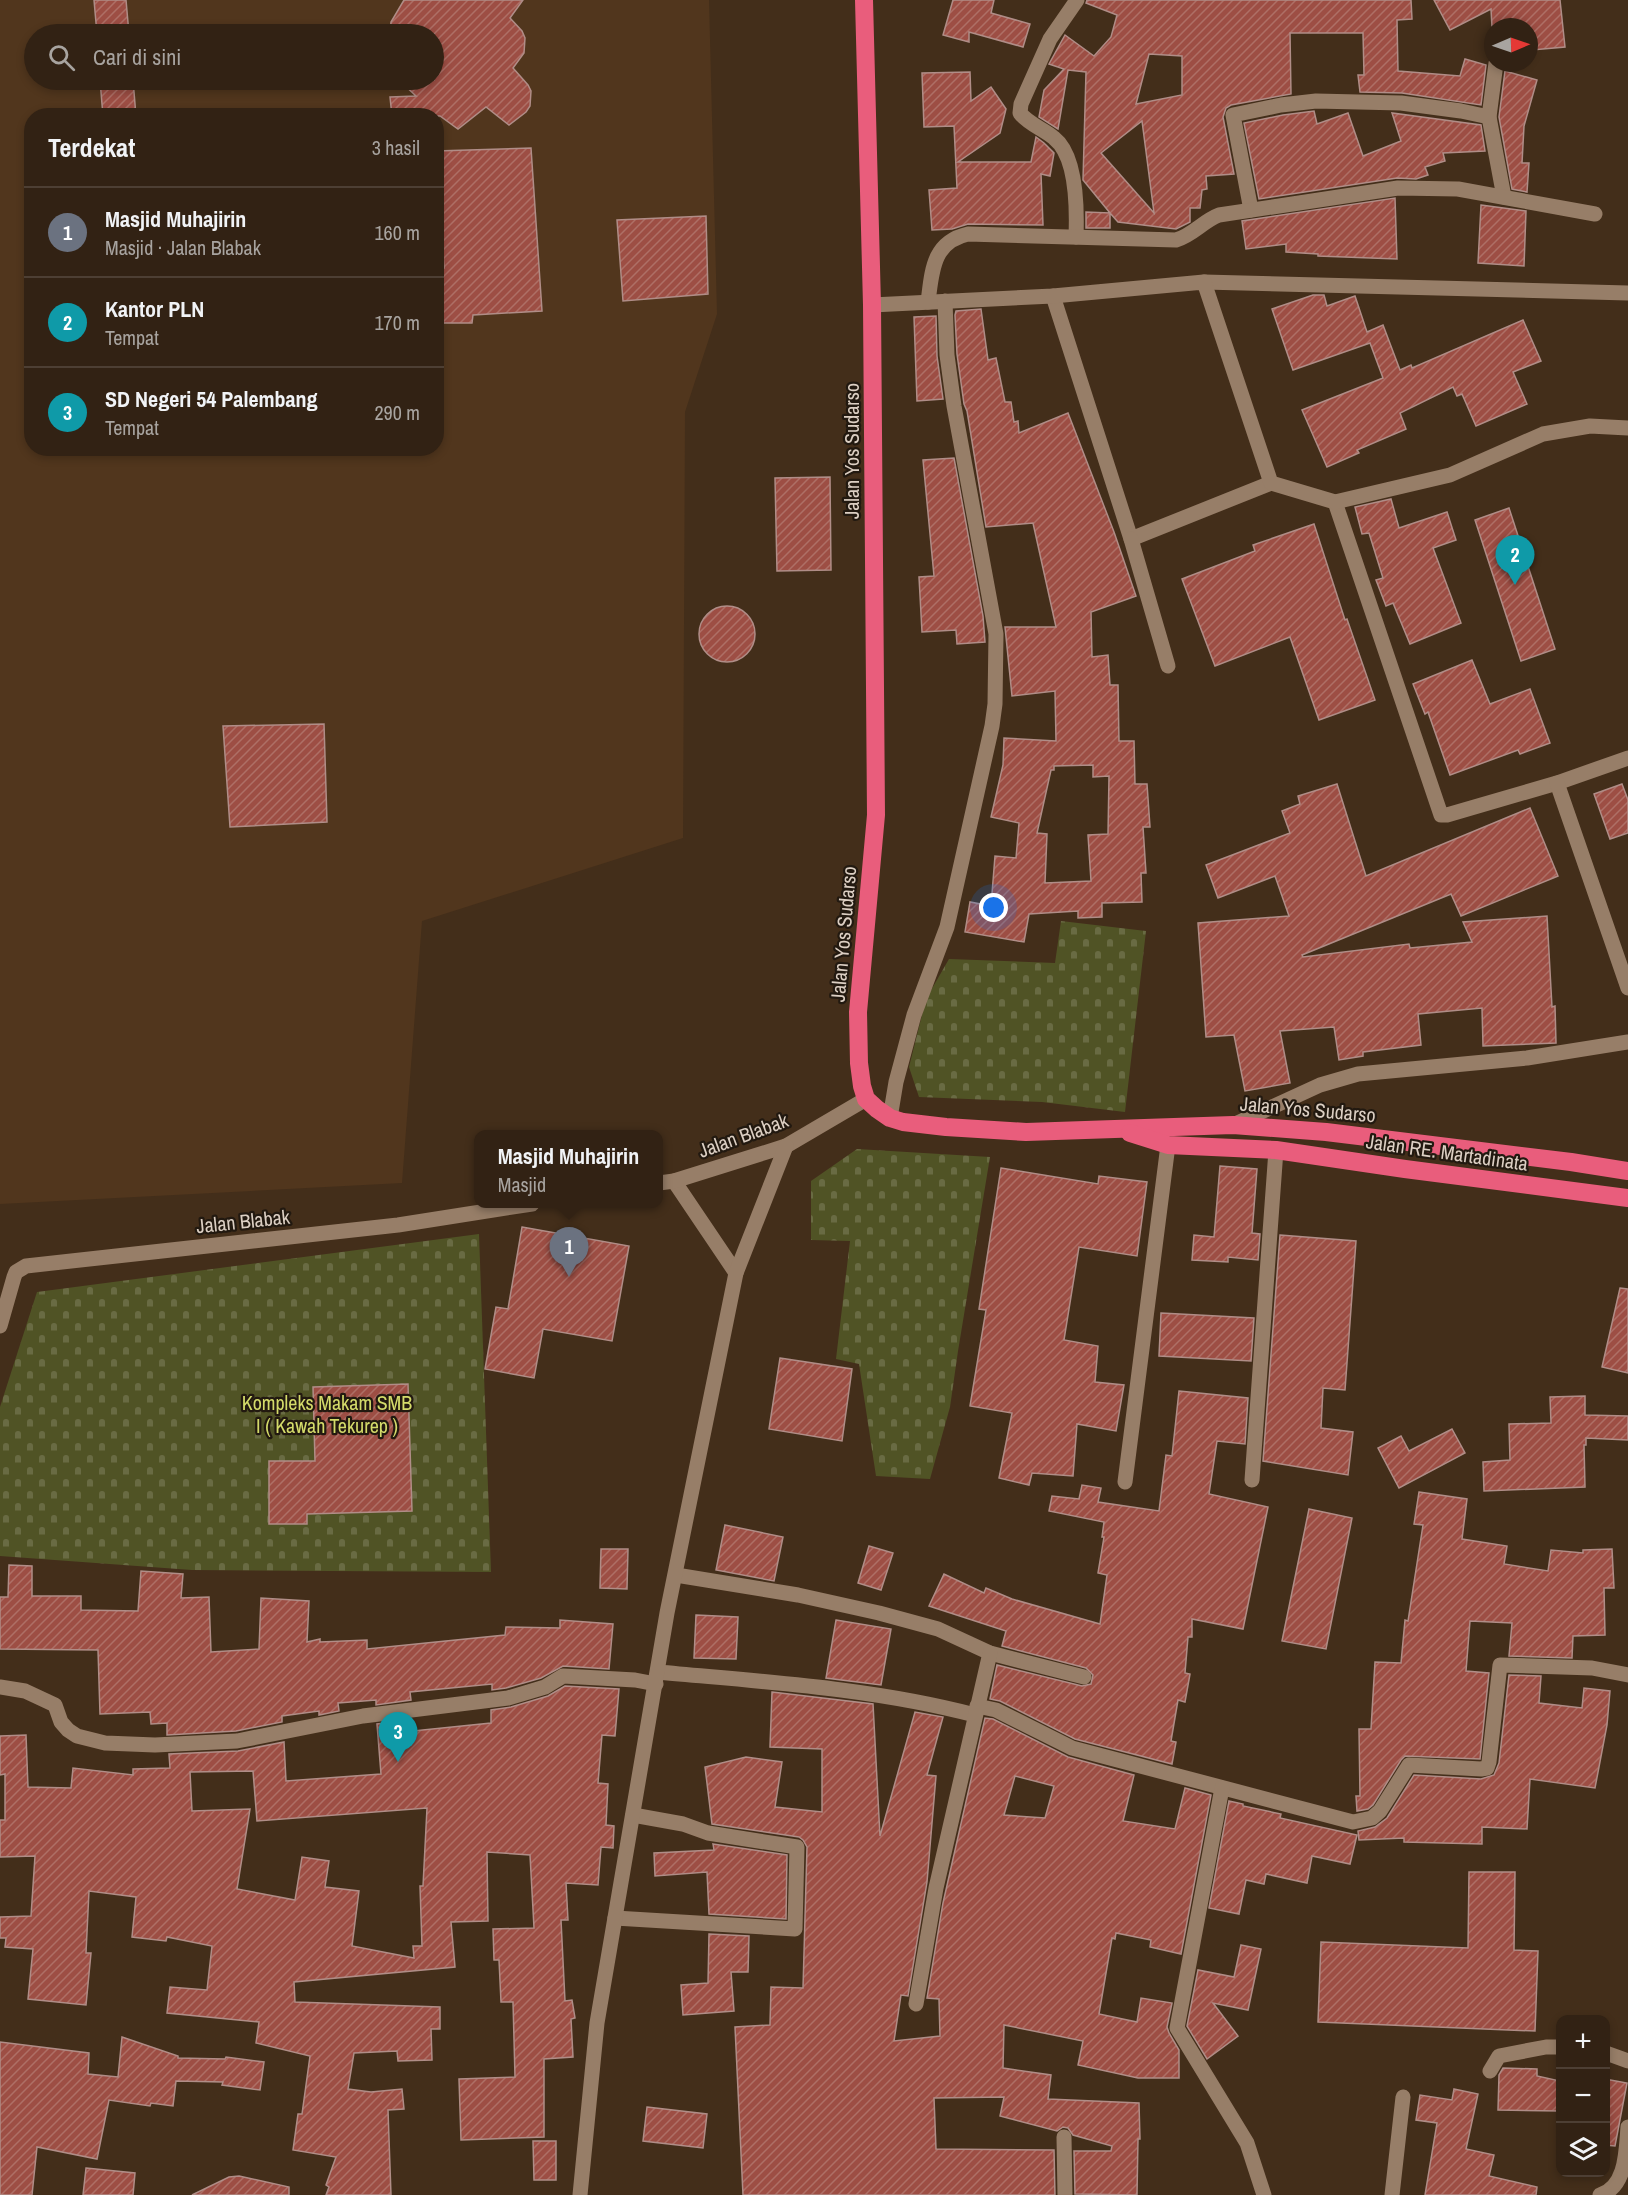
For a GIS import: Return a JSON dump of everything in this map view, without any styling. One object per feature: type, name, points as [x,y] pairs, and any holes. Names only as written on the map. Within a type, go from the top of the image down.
[{"type":"highway","name":"Jalan Yos Sudarso","points":[[864,0],[872,305],[876,815],[858,1012],[859,1063],[866,1099],[890,1118],[903,1122],[946,1127],[1026,1132],[1233,1125],[1326,1132],[1628,1171]]},
{"type":"highway","name":"Jalan RE. Martadinata","points":[[1119,1129],[1168,1145],[1276,1150],[1628,1198]]},
{"type":"street","points":[[1076,237],[1077,213],[1067,154],[1054,138],[1020,113],[1021,104],[1050,39],[1077,0]]},
{"type":"street","points":[[1495,72],[1489,117],[1504,197]]},
{"type":"street","points":[[1251,210],[1233,115],[1281,105],[1316,101],[1411,104],[1489,117]]},
{"type":"street","points":[[928,302],[933,264],[938,254],[950,241],[968,234],[1176,240],[1189,236],[1211,218],[1398,188],[1458,189],[1595,214]]},
{"type":"street","points":[[872,305],[1053,296],[1204,282],[1628,293]]},
{"type":"street","points":[[1204,282],[1271,483]]},
{"type":"street","points":[[1053,296],[1131,539],[1168,666]]},
{"type":"street","points":[[890,1118],[896,1082],[914,1015],[947,927],[995,704],[996,634],[946,355],[945,301]]},
{"type":"street","points":[[1131,539],[1271,483],[1335,502],[1450,475],[1543,434],[1590,426],[1628,429]]},
{"type":"street","points":[[1335,502],[1441,815],[1557,783],[1628,758]]},
{"type":"street","points":[[1557,783],[1628,988]]},
{"type":"street","points":[[1233,1125],[1320,1085],[1358,1074],[1527,1058],[1628,1042]]},
{"type":"street","name":"Jalan Blabak","points":[[663,1182],[675,1181],[786,1146],[866,1099]]},
{"type":"street","points":[[1125,1482],[1168,1145]]},
{"type":"street","points":[[580,2195],[597,2023],[667,1613],[735,1273],[786,1146]]},
{"type":"street","points":[[1252,1480],[1276,1150]]},
{"type":"street","points":[[675,1181],[735,1273]]},
{"type":"street","name":"Jalan Blabak","points":[[0,1326],[16,1272],[26,1266],[398,1225],[502,1208]]},
{"type":"street","points":[[676,1575],[798,1594],[879,1613],[938,1629],[990,1653],[1084,1677]]},
{"type":"street","points":[[916,2004],[936,1888],[990,1653]]},
{"type":"street","points":[[0,1687],[25,1691],[54,1705],[61,1722],[68,1730],[83,1738],[105,1743],[155,1745],[237,1741],[363,1716],[508,1698],[545,1687],[563,1676],[635,1680],[657,1678],[830,1688],[976,1710],[996,1710],[1072,1748],[1348,1822],[1368,1820],[1380,1811],[1409,1765],[1487,1768],[1500,1665],[1592,1668],[1628,1676]]},
{"type":"street","points":[[1222,1788],[1177,2028],[1247,2143],[1264,2195]]},
{"type":"street","points":[[615,1918],[795,1929],[797,1847],[708,1833],[683,1824],[633,1815]]},
{"type":"street","points":[[1490,2071],[1499,2056],[1556,2047]]},
{"type":"street","points":[[1610,2056],[1628,2061]]},
{"type":"street","points":[[1392,2195],[1402,2097]]},
{"type":"street","points":[[1600,2195],[1606,2193],[1619,2179],[1625,2158],[1628,2127]]},
{"type":"street","points":[[1064,2137],[1065,2195]]},
{"type":"shaded area","points":[[0,0],[709,0],[717,314],[685,412],[683,838],[422,921],[402,1183],[0,1204]]},
{"type":"green space","points":[[1061,921],[1146,931],[1125,1112],[1042,1102],[919,1097],[909,1067],[926,999],[949,959],[1055,963]]},
{"type":"green space","points":[[857,1149],[990,1157],[950,1407],[930,1479],[876,1476],[859,1364],[836,1359],[850,1241],[811,1240],[811,1181]]},
{"type":"green space","name":"Kompleks Makam SMB I ( Kawah Tekurep )","points":[[479,1234],[491,1572],[192,1570],[0,1556],[0,1407],[37,1292]]},
{"type":"building","points":[[94,0],[126,0],[128,24],[96,24]]},
{"type":"building","points":[[404,0],[523,0],[510,18],[525,38],[524,53],[513,68],[531,91],[530,106],[509,125],[486,107],[458,129],[444,119],[444,108],[391,108],[390,97],[416,96],[410,90],[444,90],[444,24],[391,24]]},
{"type":"building","points":[[953,0],[994,0],[991,13],[1030,24],[1023,47],[969,32],[969,42],[943,35]]},
{"type":"building","points":[[1087,0],[1411,0],[1412,19],[1397,20],[1398,71],[1460,76],[1465,59],[1484,64],[1481,105],[1402,93],[1360,92],[1358,75],[1364,75],[1363,33],[1290,33],[1291,94],[1231,105],[1226,108],[1223,117],[1234,174],[1206,176],[1207,189],[1202,190],[1200,208],[1190,208],[1190,222],[1176,229],[1118,222],[1083,180],[1086,72],[1068,70],[1058,129],[1039,117],[1044,90],[1064,69],[1049,64],[1065,35],[1094,56],[1111,37],[1117,15],[1086,3]],"holes":[[[1149,54],[1182,56],[1182,95],[1136,104]],[[1142,121],[1154,213],[1101,153]]]},
{"type":"building","points":[[1434,0],[1560,0],[1565,47],[1538,49],[1538,18],[1492,18],[1491,9],[1450,30]]},
{"type":"building","points":[[970,72],[971,101],[991,87],[1006,109],[1000,133],[958,162],[1031,162],[1036,137],[1054,153],[1050,176],[1041,174],[1043,225],[968,224],[952,229],[932,230],[929,190],[957,188],[954,126],[924,127],[922,73]]},
{"type":"building","points":[[1505,72],[1537,80],[1524,126],[1522,163],[1529,163],[1527,192],[1512,189],[1499,117]]},
{"type":"building","points":[[101,90],[134,90],[135,108],[102,108]]},
{"type":"building","points":[[1314,111],[1317,124],[1348,113],[1363,156],[1401,141],[1392,113],[1481,125],[1485,151],[1443,153],[1445,161],[1425,167],[1428,175],[1416,179],[1397,178],[1259,199],[1244,123]]},
{"type":"building","points":[[531,148],[542,311],[473,315],[472,323],[444,323],[444,151]]},
{"type":"building","points":[[1395,198],[1397,259],[1318,256],[1318,254],[1286,252],[1286,244],[1246,249],[1242,221]]},
{"type":"building","points":[[1481,205],[1526,211],[1524,266],[1478,263]]},
{"type":"building","points":[[1086,212],[1110,213],[1110,228],[1086,228]]},
{"type":"building","points":[[706,216],[708,294],[623,301],[617,220]]},
{"type":"building","points":[[1313,295],[1324,295],[1327,306],[1355,296],[1367,332],[1383,325],[1400,370],[1411,365],[1412,368],[1523,320],[1541,361],[1513,372],[1527,404],[1476,426],[1462,394],[1457,396],[1453,387],[1400,413],[1406,429],[1357,450],[1359,453],[1327,467],[1302,410],[1383,378],[1370,343],[1293,370],[1272,309]]},
{"type":"building","points":[[981,309],[988,360],[996,358],[1005,402],[1011,402],[1014,422],[1018,421],[1019,433],[1068,413],[1136,596],[1091,612],[1092,657],[1108,655],[1110,685],[1118,685],[1119,741],[1134,741],[1135,784],[1147,784],[1150,827],[1143,827],[1146,873],[1141,873],[1142,902],[1102,903],[1102,917],[1078,918],[1078,911],[1029,914],[1024,942],[965,932],[970,902],[991,906],[995,856],[1016,858],[1019,823],[991,817],[1003,765],[1004,738],[1056,741],[1055,691],[1012,696],[1005,627],[1056,627],[1033,523],[986,527],[957,354],[956,311]],"holes":[[[1093,765],[1093,777],[1109,776],[1108,834],[1088,835],[1091,881],[1045,883],[1047,834],[1037,833],[1051,770],[1054,770],[1054,766]]]},
{"type":"building","points":[[936,316],[937,356],[943,399],[917,401],[914,317]]},
{"type":"building","points":[[954,458],[983,616],[985,642],[957,644],[956,630],[922,632],[919,577],[934,576],[923,460]]},
{"type":"building","points":[[830,477],[831,570],[777,571],[775,478]]},
{"type":"building","points":[[1391,499],[1399,528],[1447,512],[1456,540],[1433,548],[1461,623],[1410,644],[1393,603],[1386,606],[1376,580],[1383,578],[1369,533],[1362,534],[1355,507]]},
{"type":"building","points":[[1509,508],[1555,649],[1521,661],[1475,520]]},
{"type":"building","points":[[1314,524],[1345,620],[1347,619],[1375,700],[1319,720],[1290,637],[1215,666],[1182,579],[1255,551],[1253,545]]},
{"type":"building","points":[[721,606],[733,606],[743,610],[751,618],[755,634],[751,650],[743,658],[733,662],[721,662],[711,658],[703,650],[699,640],[699,628],[703,618],[711,610]]},
{"type":"building","points":[[1472,660],[1490,704],[1530,689],[1550,743],[1520,754],[1518,750],[1450,775],[1428,712],[1425,714],[1413,684]]},
{"type":"building","points":[[324,724],[327,822],[230,827],[223,726]]},
{"type":"building","points":[[1337,784],[1366,876],[1530,808],[1558,876],[1461,916],[1451,894],[1302,955],[1303,957],[1409,944],[1410,948],[1472,942],[1463,922],[1547,916],[1556,1043],[1483,1046],[1482,1008],[1418,1014],[1421,1045],[1363,1052],[1363,1056],[1339,1060],[1334,1027],[1280,1031],[1290,1083],[1245,1091],[1234,1035],[1206,1037],[1198,923],[1289,916],[1275,876],[1218,898],[1206,865],[1290,833],[1282,811],[1300,804],[1298,796]]},
{"type":"building","points":[[1622,784],[1628,800],[1628,833],[1610,839],[1594,794]]},
{"type":"building","points":[[1220,1166],[1257,1169],[1252,1233],[1260,1234],[1258,1260],[1228,1257],[1228,1262],[1192,1260],[1194,1235],[1214,1237]]},
{"type":"building","points":[[1001,1168],[1098,1184],[1099,1176],[1147,1182],[1137,1256],[1079,1247],[1064,1340],[1098,1346],[1095,1382],[1124,1385],[1116,1431],[1077,1424],[1073,1476],[1032,1473],[1029,1485],[999,1478],[1012,1413],[970,1406],[986,1310],[979,1309]]},
{"type":"building","points":[[522,1227],[629,1246],[612,1341],[543,1329],[534,1378],[485,1369],[496,1307],[508,1309]]},
{"type":"building","points":[[1280,1235],[1356,1241],[1345,1390],[1323,1388],[1321,1428],[1353,1432],[1348,1475],[1263,1461]]},
{"type":"building","points":[[1620,1288],[1628,1289],[1628,1373],[1602,1367]]},
{"type":"building","points":[[1161,1313],[1254,1318],[1251,1361],[1159,1356]]},
{"type":"building","points":[[780,1358],[852,1369],[842,1441],[769,1429]]},
{"type":"building","points":[[408,1384],[412,1511],[307,1514],[307,1524],[269,1524],[269,1461],[315,1461],[313,1387]]},
{"type":"building","points":[[1179,1391],[1248,1398],[1245,1444],[1217,1441],[1209,1494],[1268,1507],[1243,1629],[1192,1619],[1192,1637],[1188,1637],[1185,1673],[1190,1674],[1185,1702],[1178,1700],[1171,1741],[1176,1742],[1172,1764],[1075,1739],[1000,1701],[990,1699],[997,1665],[1082,1686],[1091,1684],[1093,1675],[1086,1668],[1002,1646],[1006,1631],[929,1606],[944,1574],[984,1593],[986,1588],[1012,1599],[1100,1624],[1107,1575],[1098,1573],[1104,1522],[1049,1511],[1052,1496],[1079,1499],[1082,1485],[1101,1488],[1098,1502],[1159,1511],[1166,1455],[1172,1456]]},
{"type":"building","points":[[1585,1396],[1585,1415],[1628,1416],[1628,1440],[1586,1438],[1586,1445],[1584,1445],[1585,1487],[1484,1491],[1483,1462],[1510,1460],[1509,1424],[1551,1423],[1550,1397]]},
{"type":"building","points":[[1452,1429],[1465,1453],[1399,1488],[1378,1448],[1401,1436],[1409,1451]]},
{"type":"building","points":[[1419,1492],[1467,1499],[1462,1539],[1507,1546],[1504,1564],[1548,1571],[1551,1550],[1583,1553],[1583,1550],[1612,1549],[1614,1588],[1604,1588],[1605,1635],[1573,1636],[1572,1658],[1509,1656],[1512,1623],[1470,1621],[1466,1671],[1489,1673],[1480,1759],[1405,1756],[1373,1805],[1368,1809],[1357,1811],[1356,1796],[1360,1796],[1359,1729],[1371,1729],[1375,1662],[1401,1663],[1405,1620],[1408,1621],[1423,1525],[1414,1524]]},
{"type":"building","points":[[1309,1509],[1352,1518],[1326,1649],[1282,1641]]},
{"type":"building","points":[[725,1525],[783,1537],[774,1581],[716,1570]]},
{"type":"building","points":[[869,1546],[893,1553],[881,1590],[858,1583]]},
{"type":"building","points":[[601,1549],[628,1549],[627,1589],[600,1588]]},
{"type":"building","points":[[9,1565],[32,1566],[32,1596],[81,1596],[81,1610],[138,1611],[141,1571],[183,1574],[181,1598],[209,1597],[211,1652],[259,1649],[261,1598],[309,1601],[307,1642],[320,1639],[320,1642],[367,1640],[367,1649],[505,1635],[506,1627],[560,1628],[560,1620],[613,1624],[609,1669],[563,1666],[541,1678],[506,1688],[492,1690],[492,1684],[410,1692],[411,1700],[376,1705],[376,1700],[338,1703],[339,1711],[319,1715],[319,1711],[282,1716],[282,1722],[236,1731],[167,1735],[167,1723],[151,1724],[150,1712],[100,1714],[98,1650],[0,1649],[0,1597],[8,1597]]},
{"type":"building","points":[[696,1615],[738,1617],[736,1659],[694,1658]]},
{"type":"building","points":[[836,1620],[891,1629],[881,1685],[826,1678]]},
{"type":"building","points":[[1509,1675],[1541,1676],[1539,1703],[1582,1708],[1584,1688],[1610,1691],[1607,1725],[1595,1788],[1530,1779],[1527,1829],[1482,1827],[1482,1844],[1404,1842],[1404,1838],[1359,1840],[1358,1831],[1375,1827],[1387,1818],[1414,1775],[1481,1779],[1494,1775],[1499,1763]]},
{"type":"building","points":[[565,1686],[619,1689],[615,1736],[602,1735],[598,1783],[608,1784],[606,1825],[614,1826],[613,1848],[601,1847],[598,1885],[566,1883],[568,1920],[561,1920],[565,2001],[572,2000],[575,2018],[571,2019],[573,2057],[544,2059],[544,2137],[461,2140],[459,2079],[515,2077],[513,2002],[501,2002],[499,1960],[494,1960],[493,1929],[534,1928],[530,1855],[487,1852],[488,1921],[451,1922],[455,1967],[294,1982],[295,2002],[440,2007],[440,2029],[431,2029],[432,2060],[398,2061],[397,2051],[354,2053],[348,2089],[371,2092],[402,2089],[404,2109],[388,2110],[391,2195],[326,2195],[329,2187],[326,2185],[336,2157],[293,2150],[298,2114],[302,2114],[310,2056],[256,2043],[259,2022],[167,2013],[170,1987],[207,1990],[212,1946],[167,1937],[166,1941],[132,1937],[136,1897],[89,1891],[86,1953],[91,1953],[86,2005],[28,1999],[33,1949],[5,1947],[6,1938],[0,1938],[0,1917],[31,1916],[35,1856],[0,1857],[0,1820],[5,1820],[5,1774],[0,1775],[0,1736],[26,1735],[28,1787],[71,1788],[73,1768],[133,1775],[133,1769],[170,1768],[169,1754],[238,1751],[284,1742],[286,1781],[381,1774],[377,1724],[412,1720],[413,1731],[491,1723],[491,1710],[511,1707],[548,1696]],"holes":[[[253,1771],[257,1821],[427,1808],[423,1886],[420,1886],[422,1946],[413,1946],[414,1958],[352,1946],[359,1891],[325,1887],[329,1861],[302,1857],[295,1900],[237,1889],[250,1809],[192,1811],[190,1772]]]},
{"type":"building","points":[[772,1692],[873,1704],[880,1836],[915,1712],[943,1717],[927,1775],[936,1776],[927,1882],[908,1996],[901,1995],[894,2041],[940,2036],[939,1999],[927,1998],[943,1903],[985,1718],[993,1719],[1068,1757],[1134,1775],[1123,1821],[1175,1829],[1185,1788],[1211,1795],[1181,1954],[1150,1947],[1151,1940],[1116,1933],[1115,1939],[1112,1938],[1099,2014],[1137,2022],[1141,1998],[1172,2003],[1167,2027],[1179,2050],[1179,2078],[1138,2078],[1078,2065],[1083,2041],[1004,2025],[1003,2068],[1051,2075],[1048,2099],[1139,2103],[1137,2195],[1075,2194],[1074,2151],[1111,2151],[1112,2146],[1073,2135],[1068,2128],[1063,2127],[1057,2131],[1000,2116],[1004,2097],[934,2098],[936,2149],[1054,2150],[1055,2195],[743,2195],[735,2027],[770,2025],[771,1987],[803,1988],[807,1847],[799,1837],[712,1824],[705,1767],[746,1757],[782,1762],[775,1807],[822,1812],[822,1749],[770,1747]],"holes":[[[1015,1776],[1054,1786],[1045,1818],[1004,1815]]]},
{"type":"building","points":[[1229,1801],[1281,1814],[1280,1818],[1357,1835],[1350,1864],[1312,1856],[1307,1883],[1266,1874],[1264,1884],[1246,1880],[1239,1914],[1209,1908]]},
{"type":"building","points":[[713,1844],[787,1855],[786,1919],[709,1914],[707,1872],[655,1876],[654,1853],[714,1850]]},
{"type":"building","points":[[1469,1872],[1515,1872],[1514,1950],[1538,1951],[1535,2031],[1318,2022],[1321,1942],[1468,1948]]},
{"type":"building","points":[[709,1934],[749,1936],[748,1972],[731,1972],[734,2011],[683,2015],[681,1985],[708,1983]]},
{"type":"building","points":[[1241,1945],[1261,1949],[1248,2010],[1213,2003],[1238,2036],[1207,2059],[1187,2026],[1198,1970],[1234,1977]]},
{"type":"building","points":[[122,2037],[178,2056],[178,2058],[225,2059],[226,2057],[264,2062],[260,2090],[222,2085],[223,2082],[176,2081],[173,2106],[151,2103],[150,2106],[109,2100],[97,2159],[37,2147],[32,2195],[0,2195],[0,2042],[89,2053],[88,2074],[118,2077]]},
{"type":"building","points":[[1503,2068],[1537,2069],[1537,2076],[1556,2080],[1556,2111],[1498,2110],[1499,2075]]},
{"type":"building","points":[[1610,2080],[1627,2083],[1615,2146],[1610,2146]]},
{"type":"building","points":[[1454,2089],[1478,2094],[1466,2149],[1494,2155],[1489,2176],[1537,2187],[1536,2195],[1425,2195],[1437,2123],[1416,2120],[1420,2095],[1452,2100]]},
{"type":"building","points":[[647,2107],[707,2114],[703,2148],[643,2141]]},
{"type":"building","points":[[533,2141],[556,2141],[556,2180],[534,2180]]},
{"type":"building","points":[[86,2168],[135,2173],[133,2195],[83,2195]]},
{"type":"building","points":[[239,2176],[289,2187],[289,2195],[192,2195],[229,2177]]},
{"type":"place","name":"Kantor PLN","points":[[1515,585]]},
{"type":"place","name":"Masjid Muhajirin","points":[[569,1277]]},
{"type":"place","name":"SD Negeri 54 Palembang","points":[[398,1762]]}]
